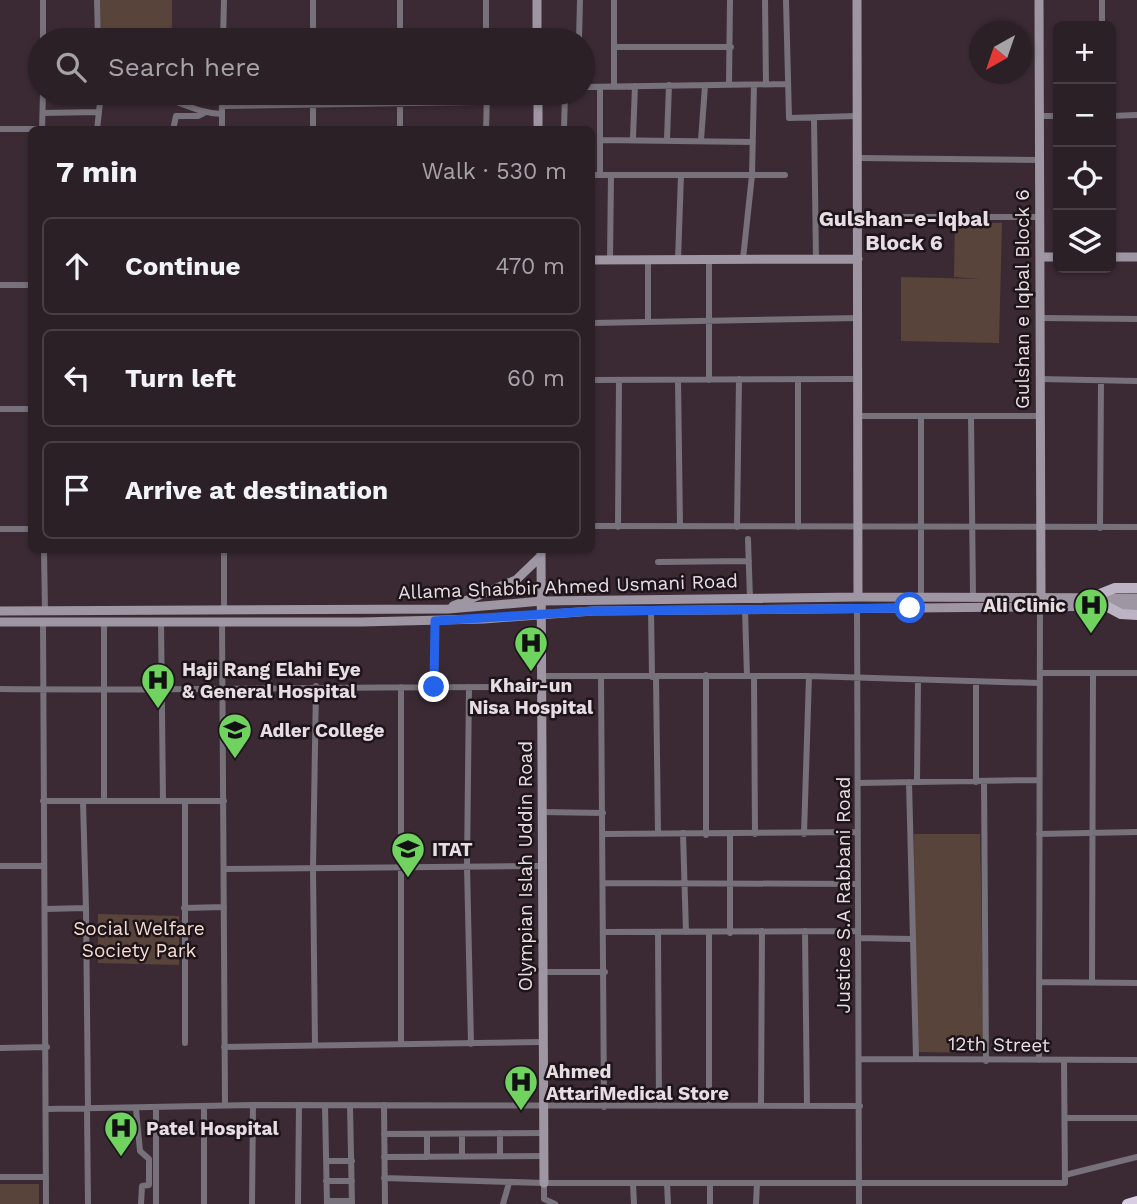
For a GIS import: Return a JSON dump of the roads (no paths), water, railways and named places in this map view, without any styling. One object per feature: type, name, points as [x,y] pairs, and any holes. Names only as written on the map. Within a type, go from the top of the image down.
[{"type":"highway","points":[[1127,1204],[1137,1201]]},
{"type":"main road","points":[[537,0],[537,28]]},
{"type":"main road","points":[[857,0],[858,597]]},
{"type":"main road","name":"Gulshan e Iqbal Block 6","points":[[1040,0],[1041,602]]},
{"type":"main road","points":[[538,105],[538,126]]},
{"type":"main road","points":[[1041,257],[1053,257]]},
{"type":"main road","points":[[1116,257],[1137,257]]},
{"type":"main road","points":[[595,260],[858,259]]},
{"type":"main road","points":[[448,609],[516,580],[541,553]]},
{"type":"main road","name":"Olympian Islah Uddin Road","points":[[541,553],[544,1183]]},
{"type":"main road","points":[[1090,598],[1115,588],[1137,588]]},
{"type":"main road","name":"Allama Shabbir Ahmed Usmani Road","points":[[0,611],[448,609],[542,601],[973,596],[1137,606]]},
{"type":"main road","name":"Allama Shabbir Ahmed Usmani Road","points":[[0,622],[435,621],[651,610],[857,608],[1137,598]]},
{"type":"main road","points":[[1106,606],[1121,614],[1137,615]]},
{"type":"street","points":[[43,0],[43,28]]},
{"type":"street","points":[[97,0],[98,28]]},
{"type":"street","points":[[223,28],[224,0]]},
{"type":"street","points":[[313,0],[313,28]]},
{"type":"street","points":[[400,0],[400,28]]},
{"type":"street","points":[[486,0],[486,28]]},
{"type":"street","points":[[579,28],[580,0]]},
{"type":"street","points":[[614,0],[614,87]]},
{"type":"street","points":[[729,84],[730,0]]},
{"type":"street","points":[[765,0],[766,84]]},
{"type":"street","points":[[786,0],[789,118],[856,116]]},
{"type":"street","points":[[1102,0],[1102,21]]},
{"type":"street","points":[[615,47],[731,47]]},
{"type":"street","points":[[595,87],[788,83]]},
{"type":"street","points":[[667,139],[669,85]]},
{"type":"street","points":[[743,259],[752,174],[754,85]]},
{"type":"street","points":[[633,138],[635,86]]},
{"type":"street","points":[[701,140],[705,86]]},
{"type":"street","points":[[600,87],[600,175]]},
{"type":"street","points":[[42,126],[43,105]]},
{"type":"street","points":[[97,126],[98,105]]},
{"type":"street","points":[[180,105],[199,108],[204,113]]},
{"type":"street","points":[[222,126],[222,106],[245,105]]},
{"type":"street","points":[[313,105],[313,126]]},
{"type":"street","points":[[400,105],[400,126]]},
{"type":"street","points":[[486,126],[487,105]]},
{"type":"street","points":[[565,105],[565,126]]},
{"type":"street","points":[[43,113],[97,112]]},
{"type":"street","points":[[174,126],[176,116],[222,114]]},
{"type":"street","points":[[1040,116],[1053,116]]},
{"type":"street","points":[[1116,116],[1137,116]]},
{"type":"street","points":[[814,118],[816,259]]},
{"type":"street","points":[[0,129],[28,129]]},
{"type":"street","points":[[600,140],[633,138],[753,142]]},
{"type":"street","points":[[858,158],[1040,160]]},
{"type":"street","points":[[595,175],[785,175]]},
{"type":"street","points":[[610,260],[611,175]]},
{"type":"street","points":[[678,260],[681,175]]},
{"type":"street","points":[[859,217],[1041,217]]},
{"type":"street","points":[[709,259],[709,380]]},
{"type":"street","points":[[648,261],[648,320]]},
{"type":"street","points":[[0,285],[28,285]]},
{"type":"street","points":[[595,323],[859,318]]},
{"type":"street","points":[[1041,318],[1137,319]]},
{"type":"street","points":[[737,527],[739,379]]},
{"type":"street","points":[[798,379],[798,527]]},
{"type":"street","points":[[595,380],[859,379]]},
{"type":"street","points":[[1040,379],[1137,381]]},
{"type":"street","points":[[678,380],[680,526]]},
{"type":"street","points":[[618,527],[619,381]]},
{"type":"street","points":[[1100,528],[1101,382]]},
{"type":"street","points":[[0,409],[28,409]]},
{"type":"street","points":[[859,416],[1039,416]]},
{"type":"street","points":[[921,416],[921,597]]},
{"type":"street","points":[[971,417],[973,596]]},
{"type":"street","points":[[595,526],[1137,527]]},
{"type":"street","points":[[0,529],[28,529]]},
{"type":"street","points":[[748,539],[750,598]]},
{"type":"street","points":[[44,553],[45,611]]},
{"type":"street","points":[[224,553],[224,610]]},
{"type":"street","points":[[658,562],[749,561]]},
{"type":"street","points":[[1039,1060],[1038,683],[1041,673],[1041,602]]},
{"type":"street","name":"Justice S.A Rabbani Road","points":[[857,608],[859,1204]]},
{"type":"street","points":[[651,610],[658,833]]},
{"type":"street","points":[[745,610],[755,834]]},
{"type":"street","points":[[161,621],[163,801]]},
{"type":"street","points":[[434,687],[435,621]]},
{"type":"street","points":[[43,622],[46,1204]]},
{"type":"street","points":[[104,622],[104,801]]},
{"type":"street","points":[[222,622],[225,1105]]},
{"type":"street","points":[[1041,673],[1137,673]]},
{"type":"street","points":[[1092,983],[1093,673]]},
{"type":"street","points":[[706,675],[706,835]]},
{"type":"street","points":[[542,676],[809,676],[1038,683]]},
{"type":"street","points":[[601,676],[605,932],[604,1107]]},
{"type":"street","points":[[804,834],[809,676]]},
{"type":"street","points":[[916,1058],[911,939],[913,781],[918,681]]},
{"type":"street","points":[[976,683],[986,1061]]},
{"type":"street","points":[[315,1045],[313,868],[316,686]]},
{"type":"street","points":[[0,689],[106,691],[316,686],[541,687]]},
{"type":"street","points":[[401,687],[401,1044]]},
{"type":"street","points":[[469,687],[467,866],[471,1044]]},
{"type":"street","points":[[858,783],[1038,780]]},
{"type":"street","points":[[43,801],[224,801]]},
{"type":"street","points":[[83,801],[88,1204]]},
{"type":"street","points":[[185,802],[185,1044]]},
{"type":"street","points":[[542,812],[603,813]]},
{"type":"street","points":[[604,834],[858,832]]},
{"type":"street","points":[[1039,834],[1137,832]]},
{"type":"street","points":[[682,833],[686,932]]},
{"type":"street","points":[[730,835],[730,933]]},
{"type":"street","points":[[0,866],[44,866]]},
{"type":"street","points":[[224,869],[542,866]]},
{"type":"street","points":[[603,883],[858,884]]},
{"type":"street","points":[[184,908],[224,907]]},
{"type":"street","points":[[45,909],[86,908]]},
{"type":"street","points":[[761,1105],[762,931]]},
{"type":"street","points":[[605,932],[805,931],[911,939]]},
{"type":"street","points":[[805,931],[807,1106]]},
{"type":"street","points":[[658,932],[659,1106]]},
{"type":"street","points":[[709,933],[709,1105]]},
{"type":"street","points":[[542,972],[605,972]]},
{"type":"street","points":[[1040,982],[1137,983]]},
{"type":"street","points":[[224,1047],[543,1042]]},
{"type":"street","points":[[0,1048],[47,1047]]},
{"type":"street","name":"12th Street","points":[[860,1059],[1137,1060]]},
{"type":"street","points":[[384,1178],[633,1184],[1065,1183],[1064,1061]]},
{"type":"street","points":[[47,1109],[225,1105],[860,1106]]},
{"type":"street","points":[[253,1105],[253,1204]]},
{"type":"street","points":[[298,1204],[299,1105]]},
{"type":"street","points":[[325,1105],[327,1203],[352,1202],[351,1106]]},
{"type":"street","points":[[384,1105],[385,1204]]},
{"type":"street","points":[[204,1106],[204,1204]]},
{"type":"street","points":[[156,1107],[156,1204]]},
{"type":"street","points":[[136,1109],[140,1151],[149,1159],[149,1185],[142,1186],[141,1204]]},
{"type":"street","points":[[1065,1118],[1137,1118]]},
{"type":"street","points":[[462,1133],[462,1156]]},
{"type":"street","points":[[500,1133],[500,1156]]},
{"type":"street","points":[[384,1134],[544,1133]]},
{"type":"street","points":[[427,1134],[427,1157]]},
{"type":"street","points":[[384,1157],[544,1156]]},
{"type":"street","points":[[1065,1175],[1137,1157]]},
{"type":"street","points":[[326,1161],[352,1161]]},
{"type":"street","points":[[0,1177],[46,1177]]},
{"type":"street","points":[[326,1181],[352,1181]]},
{"type":"street","points":[[503,1204],[509,1183]]},
{"type":"street","points":[[544,1183],[544,1202],[555,1204]]},
{"type":"street","points":[[710,1183],[710,1204]]},
{"type":"street","points":[[757,1183],[757,1204]]},
{"type":"street","points":[[633,1184],[634,1204]]},
{"type":"street","points":[[667,1184],[668,1204]]},
{"type":"place","name":"Ali Clinic","points":[[1091,635]]},
{"type":"place","name":"Khair-un Nisa Hospital","points":[[531,673]]},
{"type":"place","name":"Haji Rang Elahi Eye & General Hospital","points":[[158,710]]},
{"type":"place","name":"Adler College","points":[[235,760]]},
{"type":"place","name":"ITAT","points":[[408,879]]},
{"type":"place","name":"Ahmed AttariMedical Store","points":[[521,1112]]},
{"type":"place","name":"Patel Hospital","points":[[121,1158]]},
{"type":"district","name":"Gulshan-e-Iqbal Block 6","points":[[904,231]]},
{"type":"park label","name":"Social Welfare Society Park","points":[[139,939]]}]
